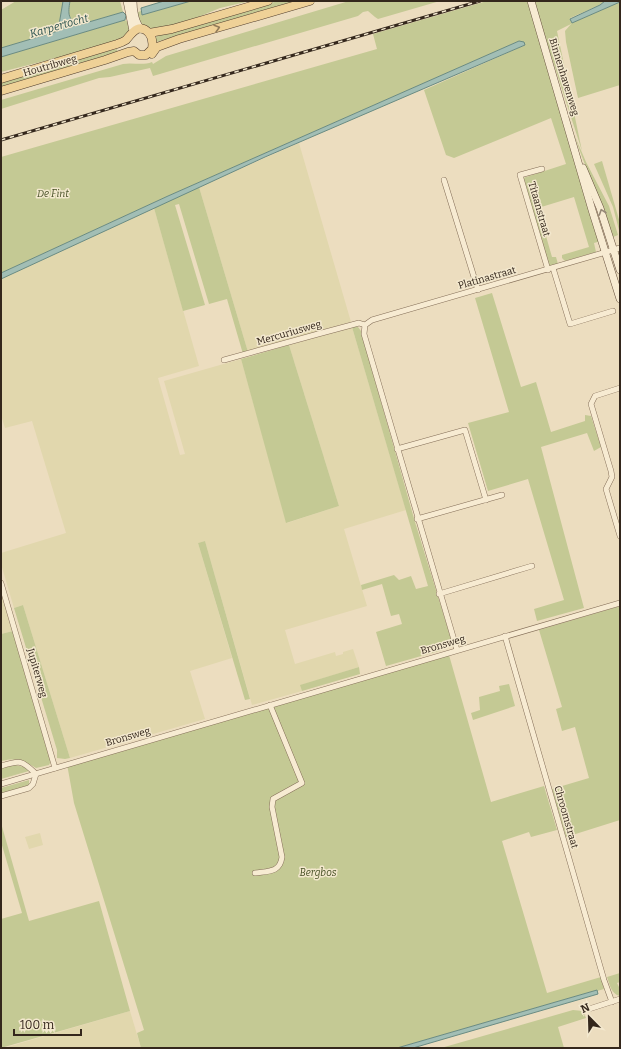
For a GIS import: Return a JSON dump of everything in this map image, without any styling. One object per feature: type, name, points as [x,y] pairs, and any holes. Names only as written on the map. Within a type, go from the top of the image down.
[{"type":"main road","points":[[127,1],[133,35],[132,54],[138,58],[144,59],[150,57],[153,49],[150,35]]},
{"type":"main road","points":[[133,1],[138,26],[133,35]]},
{"type":"main road","points":[[133,35],[150,35],[268,1]]},
{"type":"main road","points":[[153,49],[179,39],[310,1]]},
{"type":"main road","name":"Binnenhavenweg","points":[[532,1],[592,210],[620,299]]},
{"type":"main road","name":"Houtribweg","points":[[1,79],[100,50],[118,47],[133,35]]},
{"type":"main road","name":"Houtribweg","points":[[1,91],[105,60],[132,54]]},
{"type":"main road","name":"Binnenhavenweg","points":[[578,159],[598,201],[617,249],[620,270]]},
{"type":"street","name":"Titaanstraat","points":[[542,169],[520,175],[550,269],[570,324],[613,311]]},
{"type":"street","points":[[444,180],[478,290]]},
{"type":"street","name":"Platinastraat","points":[[365,325],[372,320],[617,249]]},
{"type":"street","name":"Mercuriusweg","points":[[224,360],[359,323],[365,325]]},
{"type":"street","points":[[365,325],[364,334],[456,650]]},
{"type":"street","points":[[620,388],[596,396],[591,404],[611,471],[612,477],[606,489],[620,536]]},
{"type":"street","points":[[397,449],[465,430],[486,500]]},
{"type":"street","points":[[417,519],[502,495]]},
{"type":"street","points":[[440,594],[532,566]]},
{"type":"street","name":"Jupiterweg","points":[[1,583],[55,768]]},
{"type":"street","name":"Bronsweg","points":[[1,784],[620,603]]},
{"type":"street","name":"Chroomstraat","points":[[505,636],[604,980],[612,1002]]},
{"type":"street","points":[[255,874],[275,870],[281,864],[282,858],[272,807],[273,799],[302,783],[270,705]]},
{"type":"street","points":[[1,766],[17,761],[27,765],[36,774],[33,784],[29,788],[1,796]]},
{"type":"street","points":[[589,1009],[620,999]]},
{"type":"shaded area","points":[[299,143],[351,322],[248,352],[199,187]]},
{"type":"shaded area","points":[[154,208],[199,366],[158,378],[180,455],[185,454],[164,381],[241,359],[287,523],[339,506],[289,345],[352,327],[406,510],[344,529],[367,606],[285,630],[295,664],[335,652],[336,656],[353,649],[359,667],[301,685],[302,691],[252,705],[205,541],[198,543],[232,658],[190,671],[205,719],[70,758],[23,605],[14,608],[1,564],[1,553],[66,533],[32,421],[5,428],[1,415],[1,279]]},
{"type":"shaded area","points":[[1,591],[13,631],[1,634]]},
{"type":"shaded area","points":[[40,833],[43,845],[29,849],[25,837]]},
{"type":"shaded area","points":[[130,1011],[141,1048],[4,1048]]},
{"type":"green space","points":[[16,1],[63,1],[58,31],[1,48],[1,10]]},
{"type":"green space","points":[[70,1],[120,1],[123,12],[82,24],[77,23],[69,16]]},
{"type":"green space","points":[[191,1],[250,1],[220,8],[191,20],[155,31],[143,27],[135,13],[141,11],[142,15]]},
{"type":"green space","points":[[278,1],[297,1],[156,42],[155,37],[172,31]]},
{"type":"green space","points":[[349,1],[440,1],[378,19],[368,11],[363,12],[358,16],[153,76],[150,68],[99,78],[1,109],[1,100],[123,64],[145,64],[152,62],[153,64],[166,56]]},
{"type":"green space","name":"De Fint","points":[[487,1],[528,1],[601,241],[594,243],[596,252],[565,261],[562,258],[562,255],[589,247],[574,197],[538,208],[552,257],[556,257],[558,264],[548,266],[523,178],[566,164],[551,118],[454,158],[446,155],[424,90],[525,45],[519,41],[168,196],[1,273],[1,157],[377,49],[373,34]]},
{"type":"green space","points":[[534,1],[605,1],[600,5],[570,18],[572,23],[620,2],[620,85],[578,98],[566,42],[565,31],[571,24],[557,31],[582,151],[545,37]]},
{"type":"green space","points":[[125,20],[130,23],[129,29],[127,34],[119,42],[1,72],[1,57]]},
{"type":"green space","points":[[117,49],[118,54],[1,89],[1,81],[94,54]]},
{"type":"green space","points":[[574,134],[586,162],[609,206],[618,235],[613,237]]},
{"type":"green space","points":[[602,161],[620,223],[620,234],[613,207],[594,164]]},
{"type":"green space","points":[[199,187],[248,352],[243,354],[227,299],[209,304],[179,204],[175,205],[205,305],[183,311],[154,208]]},
{"type":"green space","points":[[492,293],[521,387],[536,382],[551,432],[585,421],[585,415],[591,416],[601,447],[594,451],[587,433],[541,447],[584,608],[537,621],[534,609],[564,600],[528,479],[488,491],[468,423],[509,412],[475,298]]},
{"type":"green space","points":[[352,327],[358,327],[361,331],[415,522],[452,642],[449,646],[439,651],[386,666],[376,632],[402,624],[399,614],[391,616],[382,584],[362,590],[361,585],[394,575],[399,580],[411,576],[416,589],[428,586]]},
{"type":"green space","points":[[289,345],[339,506],[286,523],[241,359]]},
{"type":"green space","points":[[205,541],[250,699],[245,700],[198,543]]},
{"type":"green space","points":[[23,605],[70,758],[57,758],[57,750],[14,608]]},
{"type":"green space","points":[[620,606],[620,820],[566,837],[552,789],[589,778],[575,727],[562,731],[556,709],[562,707],[539,630]]},
{"type":"green space","points":[[13,631],[51,761],[49,765],[36,768],[20,760],[11,759],[1,761],[1,634]]},
{"type":"green space","name":"Bergbos","points":[[449,655],[491,802],[544,786],[557,830],[531,837],[529,832],[502,841],[547,993],[601,977],[604,989],[397,1048],[141,1048],[137,1033],[144,1030],[74,803],[67,764]]},
{"type":"green space","points":[[359,667],[360,674],[302,691],[300,685]]},
{"type":"green space","points":[[509,684],[515,706],[473,720],[471,713],[480,710],[479,697],[500,691],[499,686]]},
{"type":"green space","points":[[15,765],[24,767],[29,771],[1,779],[1,767]]},
{"type":"green space","points":[[29,780],[29,785],[1,794],[1,788]]},
{"type":"green space","points":[[1,823],[29,921],[99,901],[130,1011],[1,1048],[1,919],[22,913],[1,842]]},
{"type":"green space","points":[[620,973],[620,982],[617,983],[620,989],[620,996],[613,991],[607,977]]},
{"type":"green space","points":[[573,1010],[583,1011],[586,1018],[558,1027],[564,1048],[441,1048]]},
{"type":"water","name":"Karpertocht","points":[[63,1],[70,1],[69,13],[71,19],[77,23],[82,24],[123,12],[126,15],[125,20],[1,57],[1,48],[58,31]]},
{"type":"water","points":[[164,1],[191,1],[142,15],[141,8]]},
{"type":"water","points":[[605,1],[620,2],[572,23],[570,19],[600,5]]},
{"type":"water","points":[[519,41],[524,42],[525,45],[265,157],[1,279],[1,273],[168,196]]},
{"type":"water","points":[[597,990],[598,994],[413,1048],[397,1048]]},
{"type":"railway","points":[[1,140],[480,1]]}]
